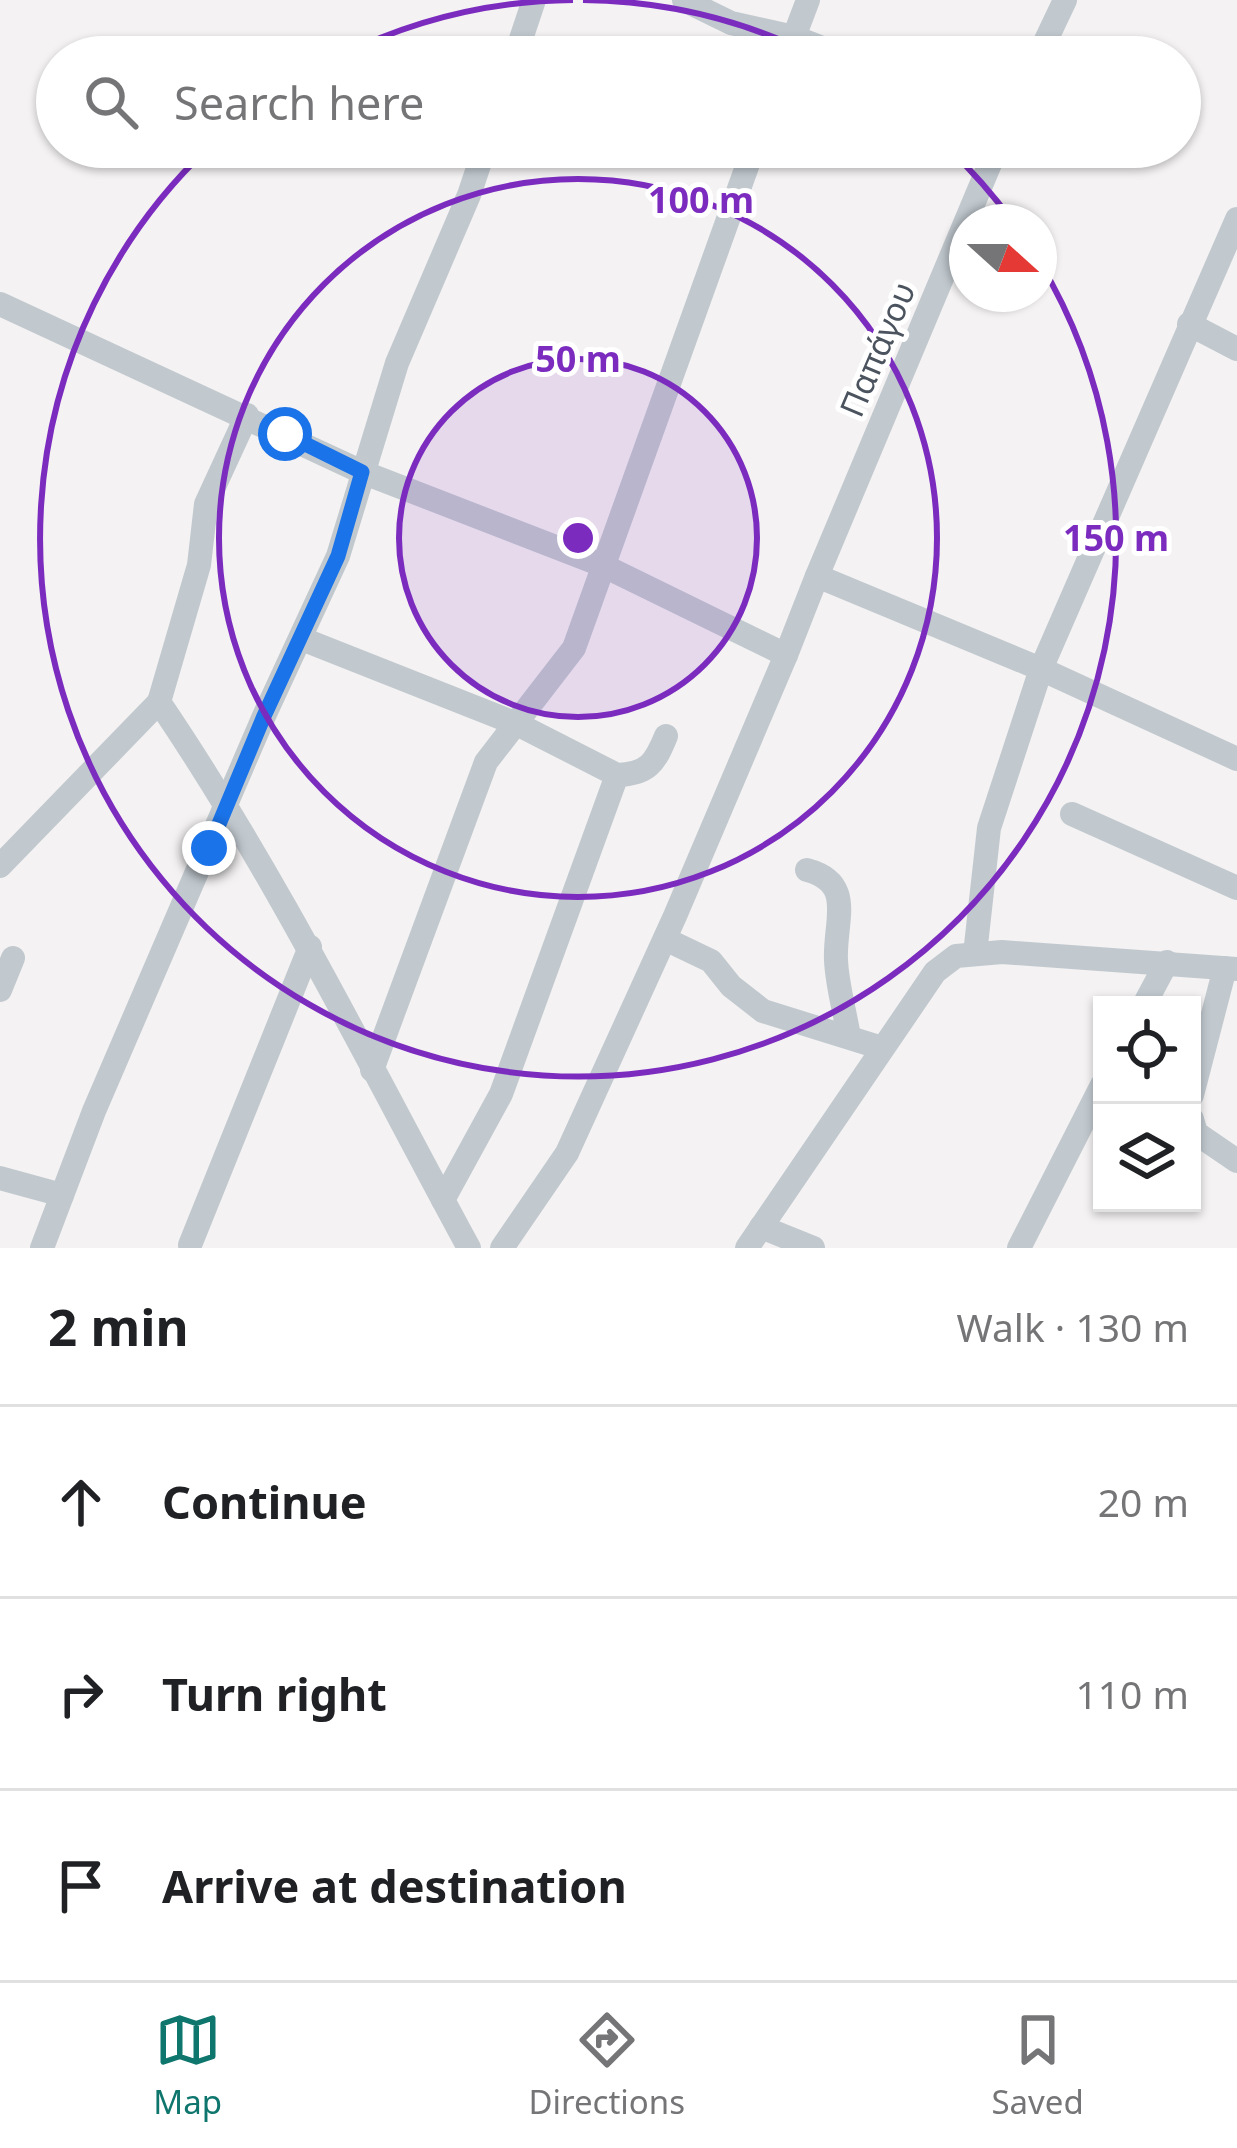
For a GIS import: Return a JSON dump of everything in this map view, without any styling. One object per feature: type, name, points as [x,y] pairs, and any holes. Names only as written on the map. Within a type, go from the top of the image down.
[{"type":"street","points":[[522,36],[534,0]]},
{"type":"street","points":[[684,0],[763,36]]},
{"type":"street","points":[[794,36],[808,0]]},
{"type":"street","points":[[1048,36],[1065,0]]},
{"type":"street","points":[[42,1248],[94,1111],[338,556],[397,363],[478,168]]},
{"type":"street","points":[[372,1070],[486,762],[574,648],[746,168]]},
{"type":"street","name":"Παπάγου","points":[[502,1248],[567,1153],[664,939],[989,168]]},
{"type":"street","points":[[975,954],[988,828],[1041,669],[1237,219]]},
{"type":"street","points":[[0,304],[362,472],[602,565],[785,655]]},
{"type":"street","points":[[1189,324],[1237,349]]},
{"type":"street","points":[[0,866],[159,702],[199,565],[206,504],[247,416]]},
{"type":"street","points":[[817,576],[1041,669],[1237,759]]},
{"type":"street","points":[[302,639],[517,724],[617,775],[646,770],[655,763],[667,736]]},
{"type":"street","points":[[159,702],[228,804],[310,947],[469,1248]]},
{"type":"street","points":[[443,1200],[501,1094],[617,775]]},
{"type":"street","points":[[1072,814],[1237,888]]},
{"type":"street","points":[[807,870],[832,882],[842,898],[836,959],[849,1037]]},
{"type":"street","points":[[664,939],[710,961],[731,986],[763,1011],[883,1048]]},
{"type":"street","points":[[190,1245],[310,947]]},
{"type":"street","points":[[813,1248],[754,1238],[935,972],[956,956],[1002,952],[1231,968],[1201,1066]]},
{"type":"street","points":[[0,990],[13,958]]},
{"type":"street","points":[[1149,996],[1167,962]]},
{"type":"street","points":[[1019,1248],[1093,1103]]},
{"type":"street","points":[[1201,1136],[1237,1161]]},
{"type":"street","points":[[0,1178],[62,1195]]},
{"type":"route","points":[[209,848],[338,556],[362,472],[285,434]]}]
